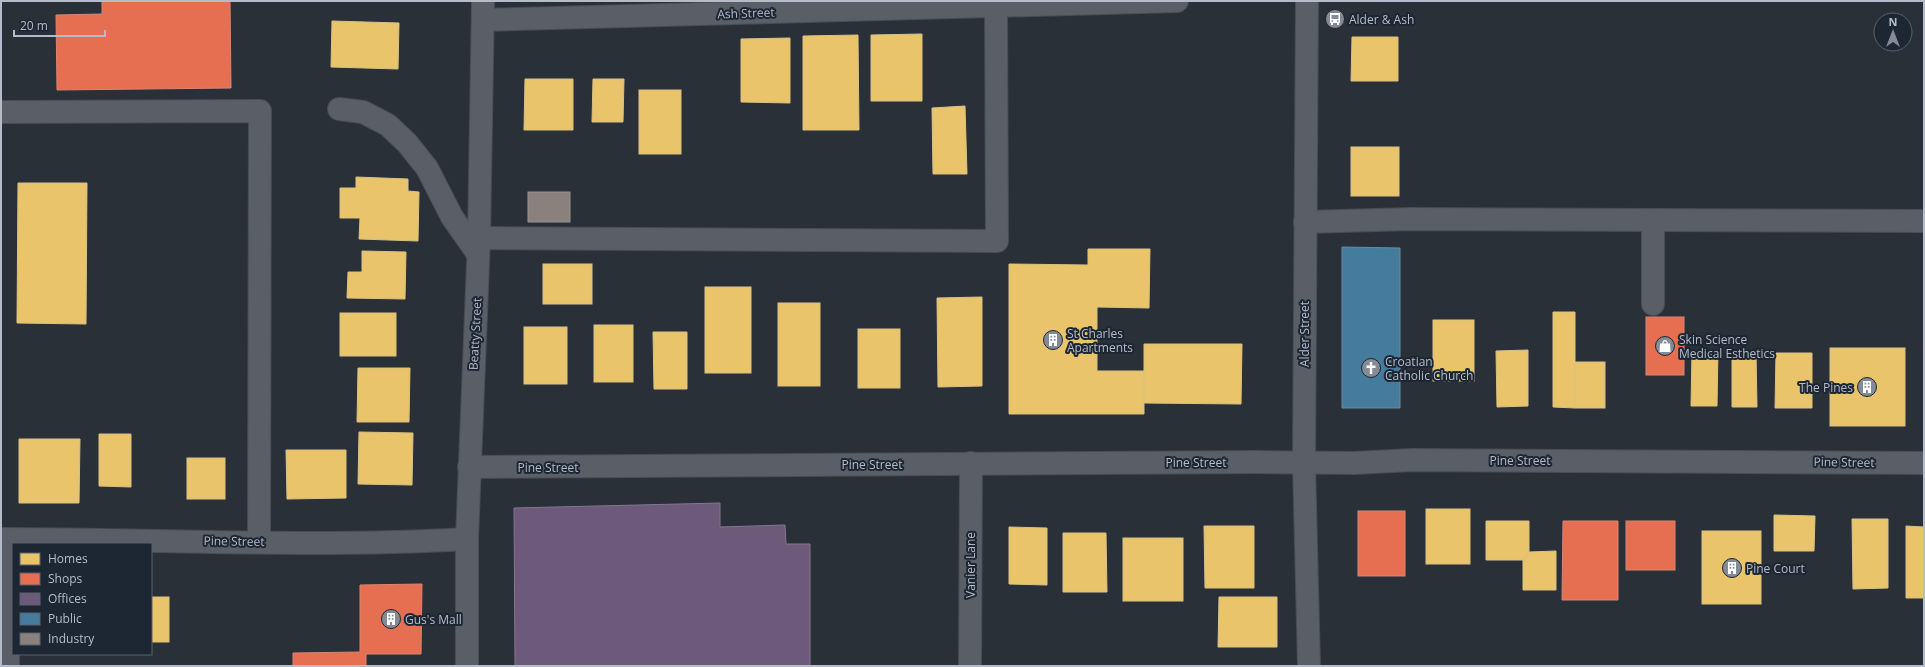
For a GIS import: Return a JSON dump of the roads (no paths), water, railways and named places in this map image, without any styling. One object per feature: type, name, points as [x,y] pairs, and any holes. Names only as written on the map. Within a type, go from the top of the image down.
[{"type":"street","name":"Ash Street","points":[[483,10],[996,6],[1176,1]]},
{"type":"street","name":"Alder Street","points":[[1307,1],[1304,463],[1309,666]]},
{"type":"street","points":[[339,109],[363,112],[388,125],[407,143],[427,168],[452,217],[479,246],[997,241],[996,6]]},
{"type":"street","name":"Beatty Street","points":[[467,666],[466,539],[479,246],[483,10]]},
{"type":"street","points":[[1,112],[260,111],[259,541]]},
{"type":"street","points":[[1305,222],[1411,219],[1924,222]]},
{"type":"street","points":[[1653,220],[1653,304]]},
{"type":"street","name":"Pine Street","points":[[469,467],[970,463],[1304,463],[1412,460],[1924,463]]},
{"type":"street","name":"Vanier Lane","points":[[970,463],[970,666]]},
{"type":"street","points":[[4,539],[8,666]]},
{"type":"street","name":"Pine Street","points":[[4,539],[418,542],[466,539]]},
{"type":"place","name":"Alder & Ash","points":[[1335,19]]},
{"type":"place","name":"St Charles Apartments","points":[[1053,340]]},
{"type":"place","name":"Skin Science Medical Esthetics","points":[[1665,346]]},
{"type":"place","name":"Croatian Catholic Church","points":[[1371,368]]},
{"type":"place","name":"The Pines","points":[[1867,387]]},
{"type":"place","name":"Pine Court","points":[[1732,568]]},
{"type":"place","name":"Gus's Mall","points":[[391,619]]}]
